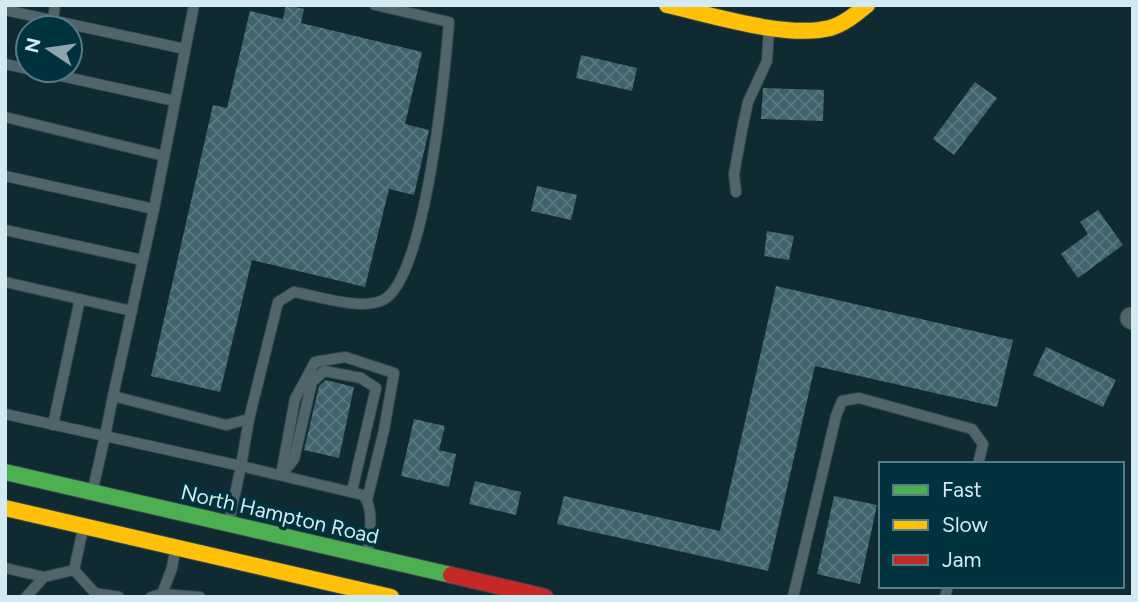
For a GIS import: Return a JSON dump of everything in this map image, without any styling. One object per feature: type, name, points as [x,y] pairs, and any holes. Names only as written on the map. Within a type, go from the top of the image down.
[{"type":"main road","points":[[667,5],[769,27],[826,29],[854,16],[867,5]]},
{"type":"main road","name":"North Hampton Road","points":[[5,472],[176,548],[362,578],[545,597]]},
{"type":"main road","name":"North Hampton Road","points":[[5,508],[88,509],[229,523],[362,578],[391,597]]},
{"type":"lane","points":[[74,570],[154,209],[194,5]]},
{"type":"lane","points":[[229,523],[249,419],[278,302],[294,292],[368,305],[386,299],[407,269],[429,181],[443,101],[449,22],[375,5]]},
{"type":"lane","points":[[5,10],[24,14]]},
{"type":"lane","points":[[84,27],[185,49]]},
{"type":"lane","points":[[736,192],[734,174],[748,102],[767,61],[769,27]]},
{"type":"lane","points":[[84,81],[175,102]]},
{"type":"lane","points":[[5,117],[164,156]]},
{"type":"lane","points":[[5,176],[154,209]]},
{"type":"lane","points":[[5,230],[142,260]]},
{"type":"lane","points":[[5,282],[132,310]]},
{"type":"lane","points":[[53,425],[80,299]]},
{"type":"lane","points":[[281,475],[295,399],[314,362],[345,357],[394,373],[367,500],[370,515],[362,578]]},
{"type":"lane","points":[[281,475],[294,459],[313,382],[324,371],[361,379],[376,388],[352,491]]},
{"type":"lane","points":[[113,397],[226,425],[249,419]]},
{"type":"lane","points":[[793,597],[836,416],[842,401],[859,398],[972,429],[983,444],[978,462]]},
{"type":"lane","points":[[5,414],[352,491],[363,495],[367,500]]},
{"type":"lane","points":[[176,548],[172,568],[157,595],[200,597]]},
{"type":"lane","points":[[5,568],[44,576],[74,570]]},
{"type":"lane","points":[[74,570],[95,593],[118,597]]},
{"type":"lane","points":[[26,597],[44,576]]},
{"type":"building","points":[[286,5],[304,9],[301,23],[422,52],[405,124],[429,130],[414,195],[389,189],[365,287],[252,260],[220,392],[151,376],[213,105],[227,108],[250,11],[283,19]]},
{"type":"building","points":[[581,55],[637,68],[632,91],[576,78]]},
{"type":"building","points":[[975,82],[997,98],[954,155],[933,139]]},
{"type":"building","points":[[763,88],[824,90],[823,121],[761,119]]},
{"type":"building","points":[[537,186],[577,195],[571,220],[531,211]]},
{"type":"building","points":[[1098,210],[1123,245],[1078,278],[1061,254],[1088,234],[1080,222]]},
{"type":"building","points":[[767,231],[794,236],[789,260],[764,256]]},
{"type":"building","points":[[776,286],[1013,340],[997,407],[815,366],[768,571],[557,524],[564,496],[720,531]]},
{"type":"building","points":[[1046,347],[1116,380],[1103,407],[1033,375]]},
{"type":"building","points":[[326,380],[354,387],[339,458],[304,450],[319,386]]},
{"type":"building","points":[[414,419],[445,426],[439,450],[456,454],[449,487],[401,476]]},
{"type":"building","points":[[475,481],[521,492],[516,515],[469,504]]},
{"type":"building","points":[[834,496],[877,505],[860,584],[817,574]]},
{"type":"traffic: fast","points":[[5,472],[451,575]]},
{"type":"traffic: slow","points":[[667,5],[771,28],[812,31],[840,24],[867,5]]},
{"type":"traffic: slow","points":[[5,508],[391,597]]},
{"type":"traffic: jam","points":[[451,575],[545,597]]}]
